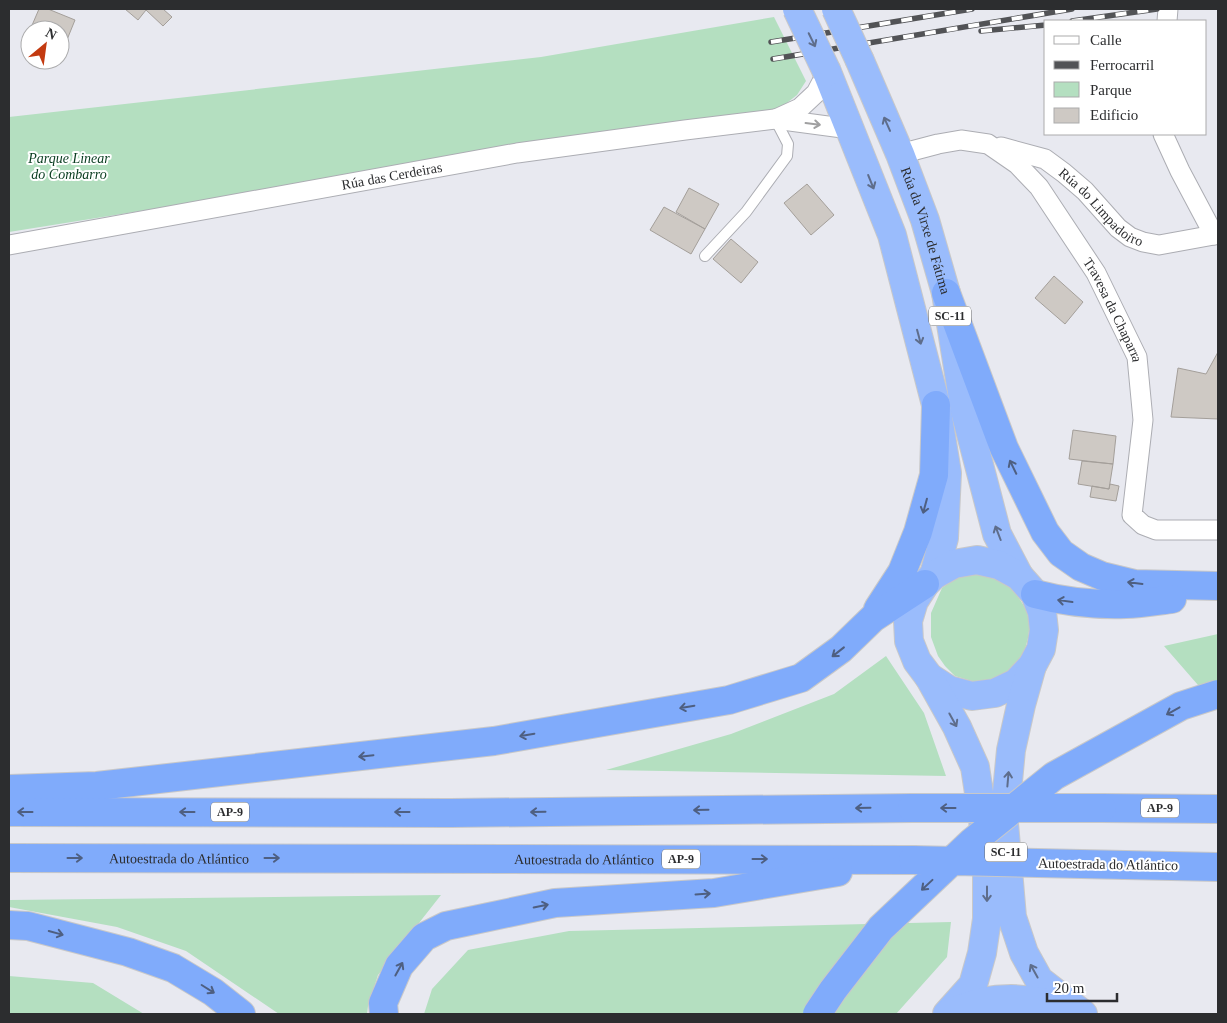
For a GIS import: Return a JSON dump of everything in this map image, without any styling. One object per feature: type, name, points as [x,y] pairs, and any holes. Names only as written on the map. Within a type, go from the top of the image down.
[{"type":"highway","name":"SC-11","points":[[797,9],[827,72],[892,235],[936,406],[947,473],[944,538],[929,579],[914,601],[908,621],[909,641],[916,661],[929,677],[957,727],[975,768],[983,819],[987,867],[986,919],[982,953],[973,985],[947,1014]]},
{"type":"highway","name":"Rúa da Virxe de Fátima","points":[[836,9],[900,154],[925,220],[946,293],[967,420],[997,534],[1027,585]]},
{"type":"highway","points":[[946,293],[1004,448],[1044,532],[1062,553],[1081,568],[1102,576],[1135,584],[1218,586]]},
{"type":"highway","points":[[873,618],[902,572],[918,532],[934,475],[936,406]]},
{"type":"highway","points":[[9,790],[97,786],[494,741],[728,700],[800,678],[841,649],[873,618],[929,579],[954,564],[977,560],[1000,565],[1027,585],[1057,600],[1096,604],[1128,604],[1218,593]]},
{"type":"highway","name":"SC-11","points":[[1027,585],[1042,612],[1044,630],[1041,649],[1032,666],[1011,750],[1004,823],[1012,917],[1024,953],[1039,980],[1083,1014]]},
{"type":"highway","name":"SC-11","points":[[929,677],[949,690],[972,696],[995,693],[1016,683],[1032,666]]},
{"type":"highway","points":[[817,1014],[881,928],[972,842],[1054,776],[1181,706],[1218,694]]},
{"type":"highway","name":"AP-9","points":[[9,812],[451,812],[912,808],[1218,809]]},
{"type":"highway","name":"Autoestrada do Atlántico","points":[[9,858],[913,860],[1218,867]]},
{"type":"highway","points":[[384,1014],[383,1003],[399,966],[424,937],[446,926],[555,903],[714,893],[913,860]]},
{"type":"highway","points":[[9,925],[28,926],[119,950],[173,968],[213,992],[241,1014]]},
{"type":"highway","name":"SC-11","points":[[947,1014],[982,1002],[1018,999],[1054,1004],[1078,1014]]},
{"type":"street","name":"Rúa das Cerdeiras","points":[[775,119],[800,108],[816,93],[827,72]]},
{"type":"street","name":"Rúa das Cerdeiras","points":[[9,244],[517,153],[685,130],[775,119],[850,129]]},
{"type":"street","points":[[1163,135],[1180,171],[1216,234]]},
{"type":"street","name":"Travesa da Chaparra","points":[[900,154],[961,140],[988,144],[1017,164],[1039,187],[1096,273],[1137,358],[1143,420],[1132,515],[1143,525],[1156,530],[1218,530]]},
{"type":"street","name":"Rúa do Limpadoiro","points":[[988,144],[1045,159],[1085,191],[1118,228],[1130,237],[1159,245],[1216,234]]},
{"type":"lane","points":[[704,256],[746,212],[787,156],[788,144],[775,119]]},
{"type":"green space","name":"Parque Linear do Combarro","points":[[774,17],[806,81],[797,95],[779,109],[9,232],[9,117],[541,57]]},
{"type":"green space","points":[[975,571],[992,574],[1007,583],[1026,609],[1030,624],[1024,653],[1017,665],[996,681],[975,682],[955,676],[938,656],[931,637],[931,613],[942,588],[953,580]]},
{"type":"green space","points":[[1218,634],[1218,708],[1164,646]]},
{"type":"green space","points":[[886,656],[924,713],[946,776],[606,770],[731,734],[834,694]]},
{"type":"green space","points":[[441,895],[378,975],[367,1014],[279,1014],[186,951],[117,927],[9,907],[9,900]]},
{"type":"green space","points":[[951,922],[947,957],[896,1014],[424,1014],[432,989],[468,950],[569,931]]},
{"type":"green space","points":[[9,976],[93,983],[144,1014],[9,1014]]},
{"type":"building","points":[[39,9],[48,9],[75,20],[70,32],[70,20],[34,20]]},
{"type":"building","points":[[125,9],[163,9],[172,17],[163,26],[146,10],[138,20]]},
{"type":"building","points":[[807,184],[834,215],[811,235],[784,203]]},
{"type":"building","points":[[689,188],[719,204],[705,229],[676,212]]},
{"type":"building","points":[[664,207],[705,229],[691,254],[650,230]]},
{"type":"building","points":[[731,239],[758,262],[741,283],[713,259]]},
{"type":"building","points":[[1054,276],[1083,302],[1065,324],[1035,298]]},
{"type":"building","points":[[1218,352],[1218,419],[1171,417],[1178,368],[1206,374]]},
{"type":"building","points":[[1073,430],[1116,436],[1113,464],[1069,459]]},
{"type":"building","points":[[1082,461],[1113,464],[1109,489],[1078,484]]},
{"type":"building","points":[[1110,484],[1119,486],[1116,501],[1090,497],[1092,486],[1109,489]]},
{"type":"railway","points":[[771,42],[972,9]]},
{"type":"railway","points":[[773,59],[1072,9]]},
{"type":"railway","points":[[1079,20],[1157,9]]},
{"type":"railway","points":[[981,31],[1044,25]]}]
